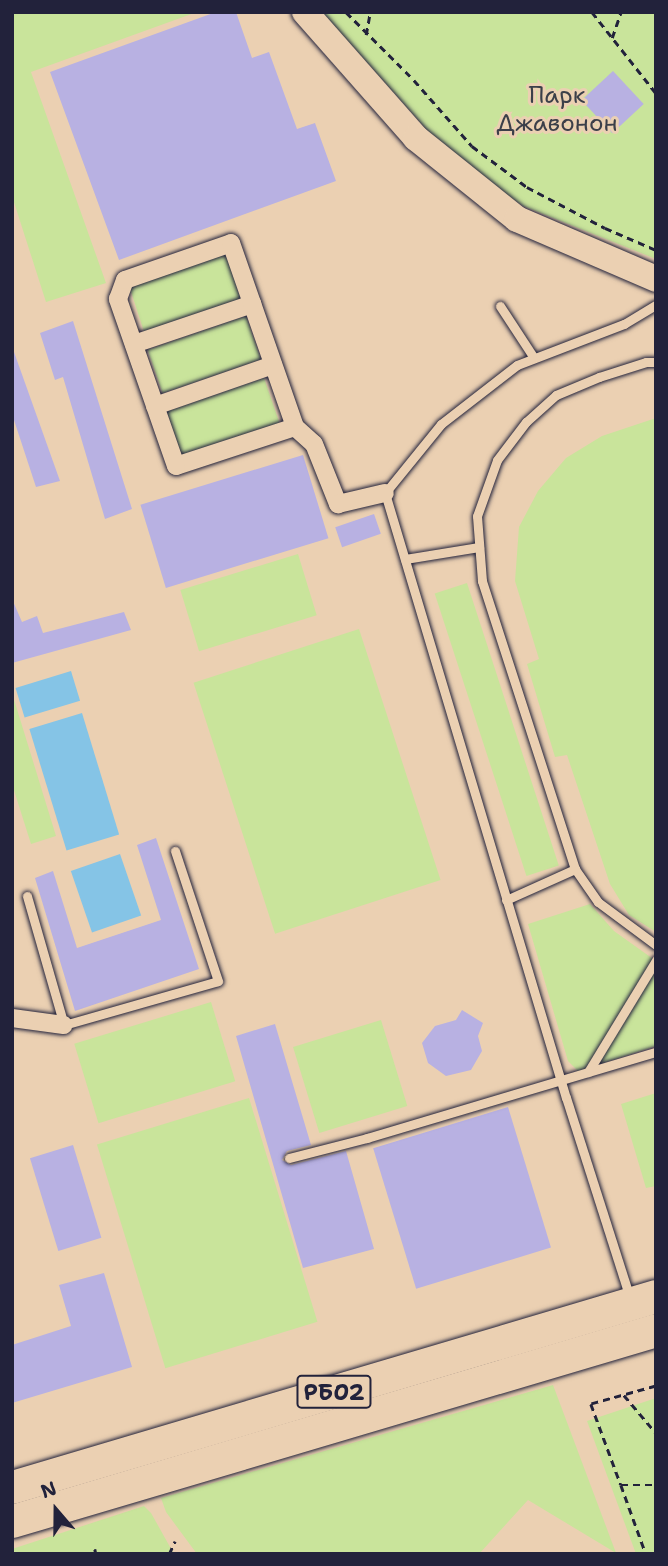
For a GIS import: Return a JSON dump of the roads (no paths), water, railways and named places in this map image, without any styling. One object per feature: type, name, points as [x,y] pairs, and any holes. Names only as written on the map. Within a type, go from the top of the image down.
[{"type":"highway","name":"РБ02","points":[[12,1487],[644,1300]]},
{"type":"highway","name":"РБ02","points":[[12,1521],[656,1330]]},
{"type":"street","points":[[305,12],[416,138],[517,219],[656,279]]},
{"type":"street","points":[[295,427],[176,466],[118,299],[125,281],[231,243],[295,427],[314,444],[338,504],[385,493]]},
{"type":"street","points":[[134,344],[252,304]]},
{"type":"street","points":[[155,406],[273,365]]},
{"type":"street","points":[[12,1018],[64,1025]]},
{"type":"lane","points":[[644,1300],[561,1081],[385,493],[441,424],[517,365],[624,324],[656,305]]},
{"type":"lane","points":[[500,306],[534,358]]},
{"type":"lane","points":[[656,362],[646,362],[599,377],[556,395],[526,422],[496,460],[477,516],[482,581],[575,869],[598,902],[656,945]]},
{"type":"lane","points":[[405,559],[479,547]]},
{"type":"lane","points":[[27,896],[64,1025],[218,981],[175,851]]},
{"type":"lane","points":[[506,900],[575,869]]},
{"type":"lane","points":[[588,1072],[656,960]]},
{"type":"lane","points":[[289,1158],[656,1052]]},
{"type":"water","points":[[71,671],[80,701],[25,718],[16,688]]},
{"type":"water","points":[[82,713],[119,834],[67,851],[29,729]]},
{"type":"water","points":[[120,854],[141,915],[92,932],[71,871]]},
{"type":"park label","name":"Парк Джавонон","points":[[557,110]]}]
